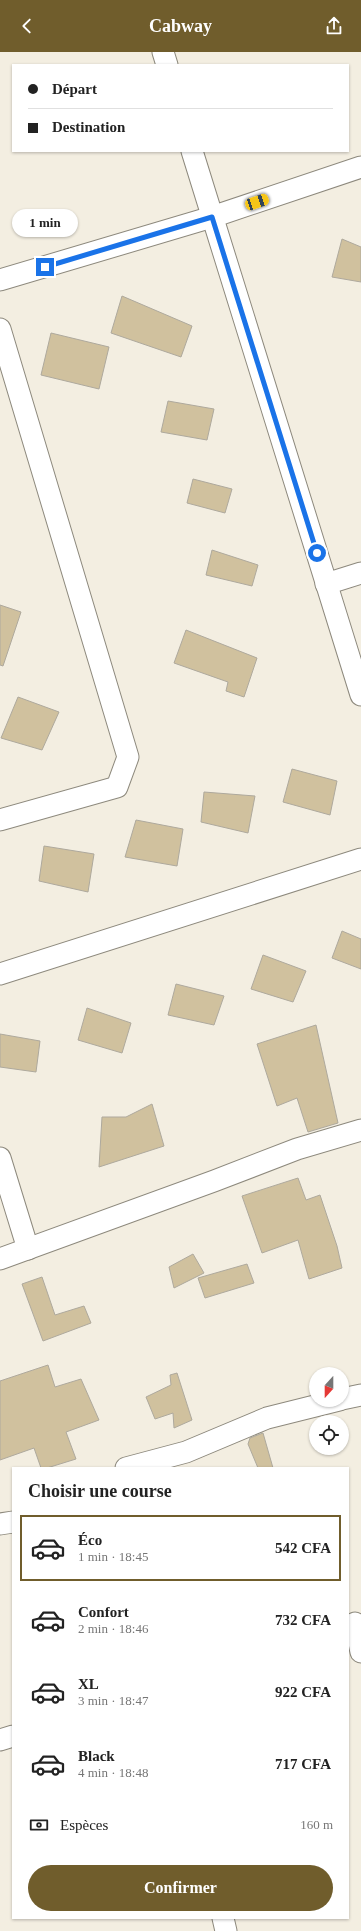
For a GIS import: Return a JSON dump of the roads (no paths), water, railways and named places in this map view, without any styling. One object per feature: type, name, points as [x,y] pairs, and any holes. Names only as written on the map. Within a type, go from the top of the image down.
[{"type":"street","points":[[163,52],[166,64]]},
{"type":"street","points":[[192,152],[361,694]]},
{"type":"street","points":[[0,280],[212,217],[361,167]]},
{"type":"street","points":[[0,329],[128,757],[117,787],[0,820]]},
{"type":"street","points":[[326,584],[361,573]]},
{"type":"street","points":[[0,974],[361,859]]},
{"type":"street","points":[[0,1259],[297,1149],[361,1130]]},
{"type":"street","points":[[0,1158],[28,1249]]},
{"type":"street","points":[[349,1398],[361,1395]]},
{"type":"street","points":[[130,1467],[186,1452],[267,1418],[312,1407]]},
{"type":"street","points":[[0,1524],[12,1522]]},
{"type":"street","points":[[354,1623],[361,1652]]},
{"type":"street","points":[[0,1740],[12,1736]]},
{"type":"street","points":[[223,1919],[226,1931]]}]
